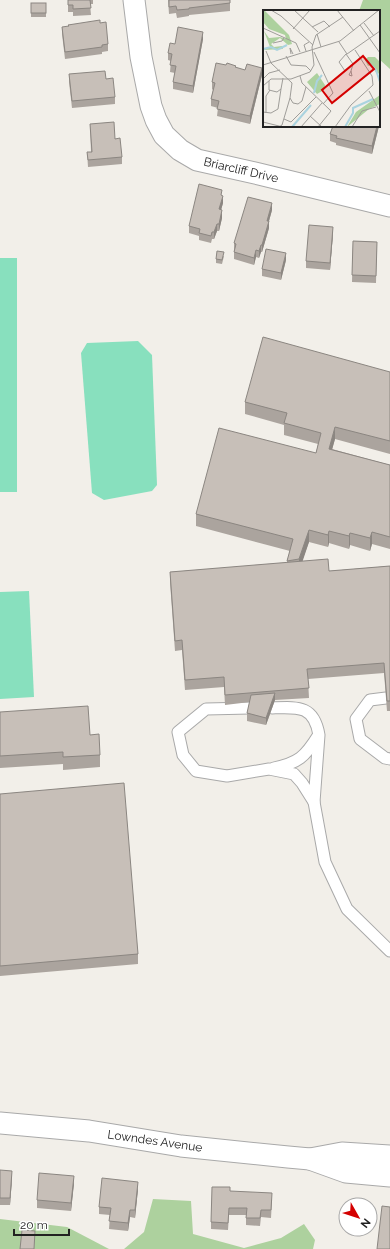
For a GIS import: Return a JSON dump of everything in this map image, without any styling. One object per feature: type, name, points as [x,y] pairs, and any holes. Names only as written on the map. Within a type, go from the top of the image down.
[{"type":"street","name":"Briarcliff Drive","points":[[134,0],[141,57],[151,106],[164,135],[180,150],[198,160],[390,206]]},
{"type":"street","name":"Lowndes Avenue","points":[[0,1124],[89,1131],[181,1146],[310,1159],[346,1172],[390,1176]]},
{"type":"street","name":"Lowndes Avenue","points":[[310,1159],[342,1154],[390,1156]]},
{"type":"lane","points":[[386,698],[370,700],[356,719],[360,739],[385,758],[390,759]]},
{"type":"lane","points":[[272,708],[299,707],[312,715],[319,735],[314,802],[325,862],[347,909],[390,951]]},
{"type":"lane","points":[[250,708],[206,709],[178,732],[183,755],[196,771],[227,776],[287,766],[304,757],[319,735]]},
{"type":"lane","points":[[270,769],[294,774],[302,783],[314,802]]},
{"type":"green space","points":[[363,0],[390,0],[390,69],[380,60],[380,10],[359,10]]},
{"type":"green space","points":[[0,258],[17,258],[17,492],[0,492]]},
{"type":"green space","points":[[138,341],[152,355],[157,485],[152,491],[104,500],[92,493],[81,353],[87,343]]},
{"type":"green space","points":[[29,591],[34,697],[0,699],[0,592]]},
{"type":"green space","points":[[153,1199],[191,1201],[193,1234],[244,1248],[281,1238],[304,1224],[315,1240],[313,1249],[124,1249],[144,1232]]},
{"type":"green space","points":[[0,1219],[67,1227],[109,1249],[0,1249]]},
{"type":"building","points":[[68,0],[90,0],[91,8],[73,9],[73,5],[68,5]]},
{"type":"building","points":[[169,0],[230,0],[230,3],[177,10],[176,6],[169,7]]},
{"type":"building","points":[[31,3],[46,3],[46,13],[31,13]]},
{"type":"building","points":[[100,20],[100,23],[106,22],[108,44],[102,45],[102,47],[65,52],[62,27]]},
{"type":"building","points":[[178,27],[203,32],[193,86],[173,82],[176,66],[170,65],[172,54],[168,53],[170,43],[175,44]]},
{"type":"building","points":[[216,63],[226,65],[227,63],[245,70],[247,64],[262,68],[250,116],[217,109],[219,101],[211,99],[215,83],[212,82]]},
{"type":"building","points":[[105,71],[106,79],[113,78],[115,97],[72,101],[69,74]]},
{"type":"building","points":[[114,122],[115,139],[120,138],[122,157],[88,160],[87,152],[92,152],[90,124]]},
{"type":"building","points":[[333,127],[377,127],[372,146],[336,138],[337,136],[330,134]]},
{"type":"building","points":[[199,184],[222,190],[221,195],[223,196],[219,209],[222,210],[219,224],[217,224],[211,236],[199,233],[200,229],[189,226]]},
{"type":"building","points":[[248,197],[272,203],[267,221],[269,221],[262,245],[259,251],[256,250],[254,258],[234,252],[236,244],[234,243]]},
{"type":"building","points":[[309,225],[333,227],[330,263],[306,261]]},
{"type":"building","points":[[353,241],[377,242],[376,276],[352,275]]},
{"type":"building","points":[[266,249],[286,253],[281,273],[262,269]]},
{"type":"building","points":[[217,251],[224,252],[222,260],[216,259]]},
{"type":"building","points":[[263,337],[390,372],[390,441],[335,427],[329,449],[390,465],[390,537],[372,532],[370,538],[350,533],[349,536],[329,531],[328,535],[309,530],[299,559],[287,561],[293,539],[196,514],[219,428],[316,453],[321,433],[284,423],[287,413],[245,402]]},
{"type":"building","points":[[328,559],[329,571],[390,566],[390,701],[387,701],[384,663],[307,669],[309,688],[225,695],[224,677],[185,680],[182,640],[175,641],[170,572]]},
{"type":"building","points":[[275,693],[266,718],[247,713],[251,695]]},
{"type":"building","points":[[88,706],[90,735],[99,734],[100,755],[63,757],[63,752],[0,756],[0,712]]},
{"type":"building","points":[[124,783],[138,954],[0,966],[0,794]]},
{"type":"building","points":[[0,1170],[12,1171],[10,1198],[0,1198]]},
{"type":"building","points":[[39,1173],[74,1176],[71,1203],[37,1200]]},
{"type":"building","points":[[102,1178],[138,1182],[135,1210],[130,1210],[128,1223],[109,1221],[111,1208],[99,1207]]},
{"type":"building","points":[[212,1187],[230,1187],[230,1191],[272,1193],[271,1210],[261,1210],[260,1218],[246,1218],[247,1208],[229,1208],[228,1223],[211,1222]]},
{"type":"building","points":[[382,1206],[390,1207],[390,1249],[377,1249]]},
{"type":"building","points":[[22,1230],[35,1231],[34,1249],[20,1249]]}]
